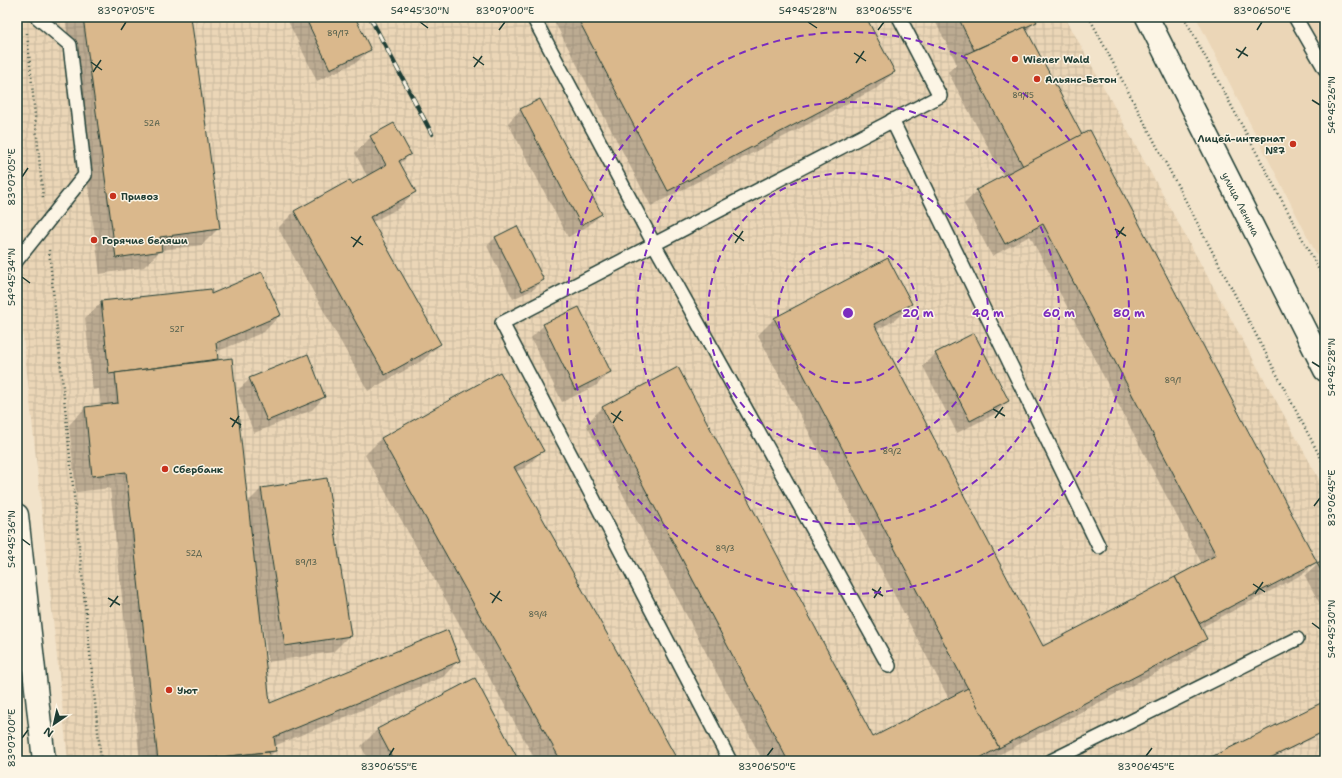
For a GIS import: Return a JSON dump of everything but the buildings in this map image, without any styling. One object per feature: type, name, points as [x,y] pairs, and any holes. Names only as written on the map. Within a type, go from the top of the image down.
[{"type":"main road","name":"улица Ленина","points":[[1147,17],[1325,370]]},
{"type":"main road","points":[[17,515],[44,761]]},
{"type":"lane","points":[[17,260],[85,175],[70,45],[37,17]]},
{"type":"lane","points":[[533,17],[654,244],[889,666]]},
{"type":"lane","points":[[730,761],[502,323],[940,96],[899,17]]},
{"type":"lane","points":[[1295,17],[1325,69]]},
{"type":"lane","points":[[892,120],[1099,547]]},
{"type":"lane","points":[[1051,761],[1297,639]]},
{"type":"path","points":[[1090,17],[1325,466]]},
{"type":"path","points":[[1184,17],[1325,281]]},
{"type":"path","points":[[26,32],[101,761]]},
{"type":"shaded area","points":[[17,17],[1065,17],[1325,490],[1325,761],[68,761],[17,278]]},
{"type":"shaded area","name":"Лицей-интернат №7","points":[[1196,17],[1325,17],[1325,271]]},
{"type":"railway","points":[[370,17],[432,134]]},
{"type":"place","name":"Wiener Wald","points":[[1015,59]]},
{"type":"place","name":"Альянс-Бетон","points":[[1037,79]]},
{"type":"place","name":"Лицей-интернат №7","points":[[1293,144]]},
{"type":"place","name":"Привоз","points":[[113,196]]},
{"type":"place","name":"Горячие беляши","points":[[94,240]]},
{"type":"place","name":"Сбербанк","points":[[165,469]]},
{"type":"place","name":"Уют","points":[[169,690]]}]
